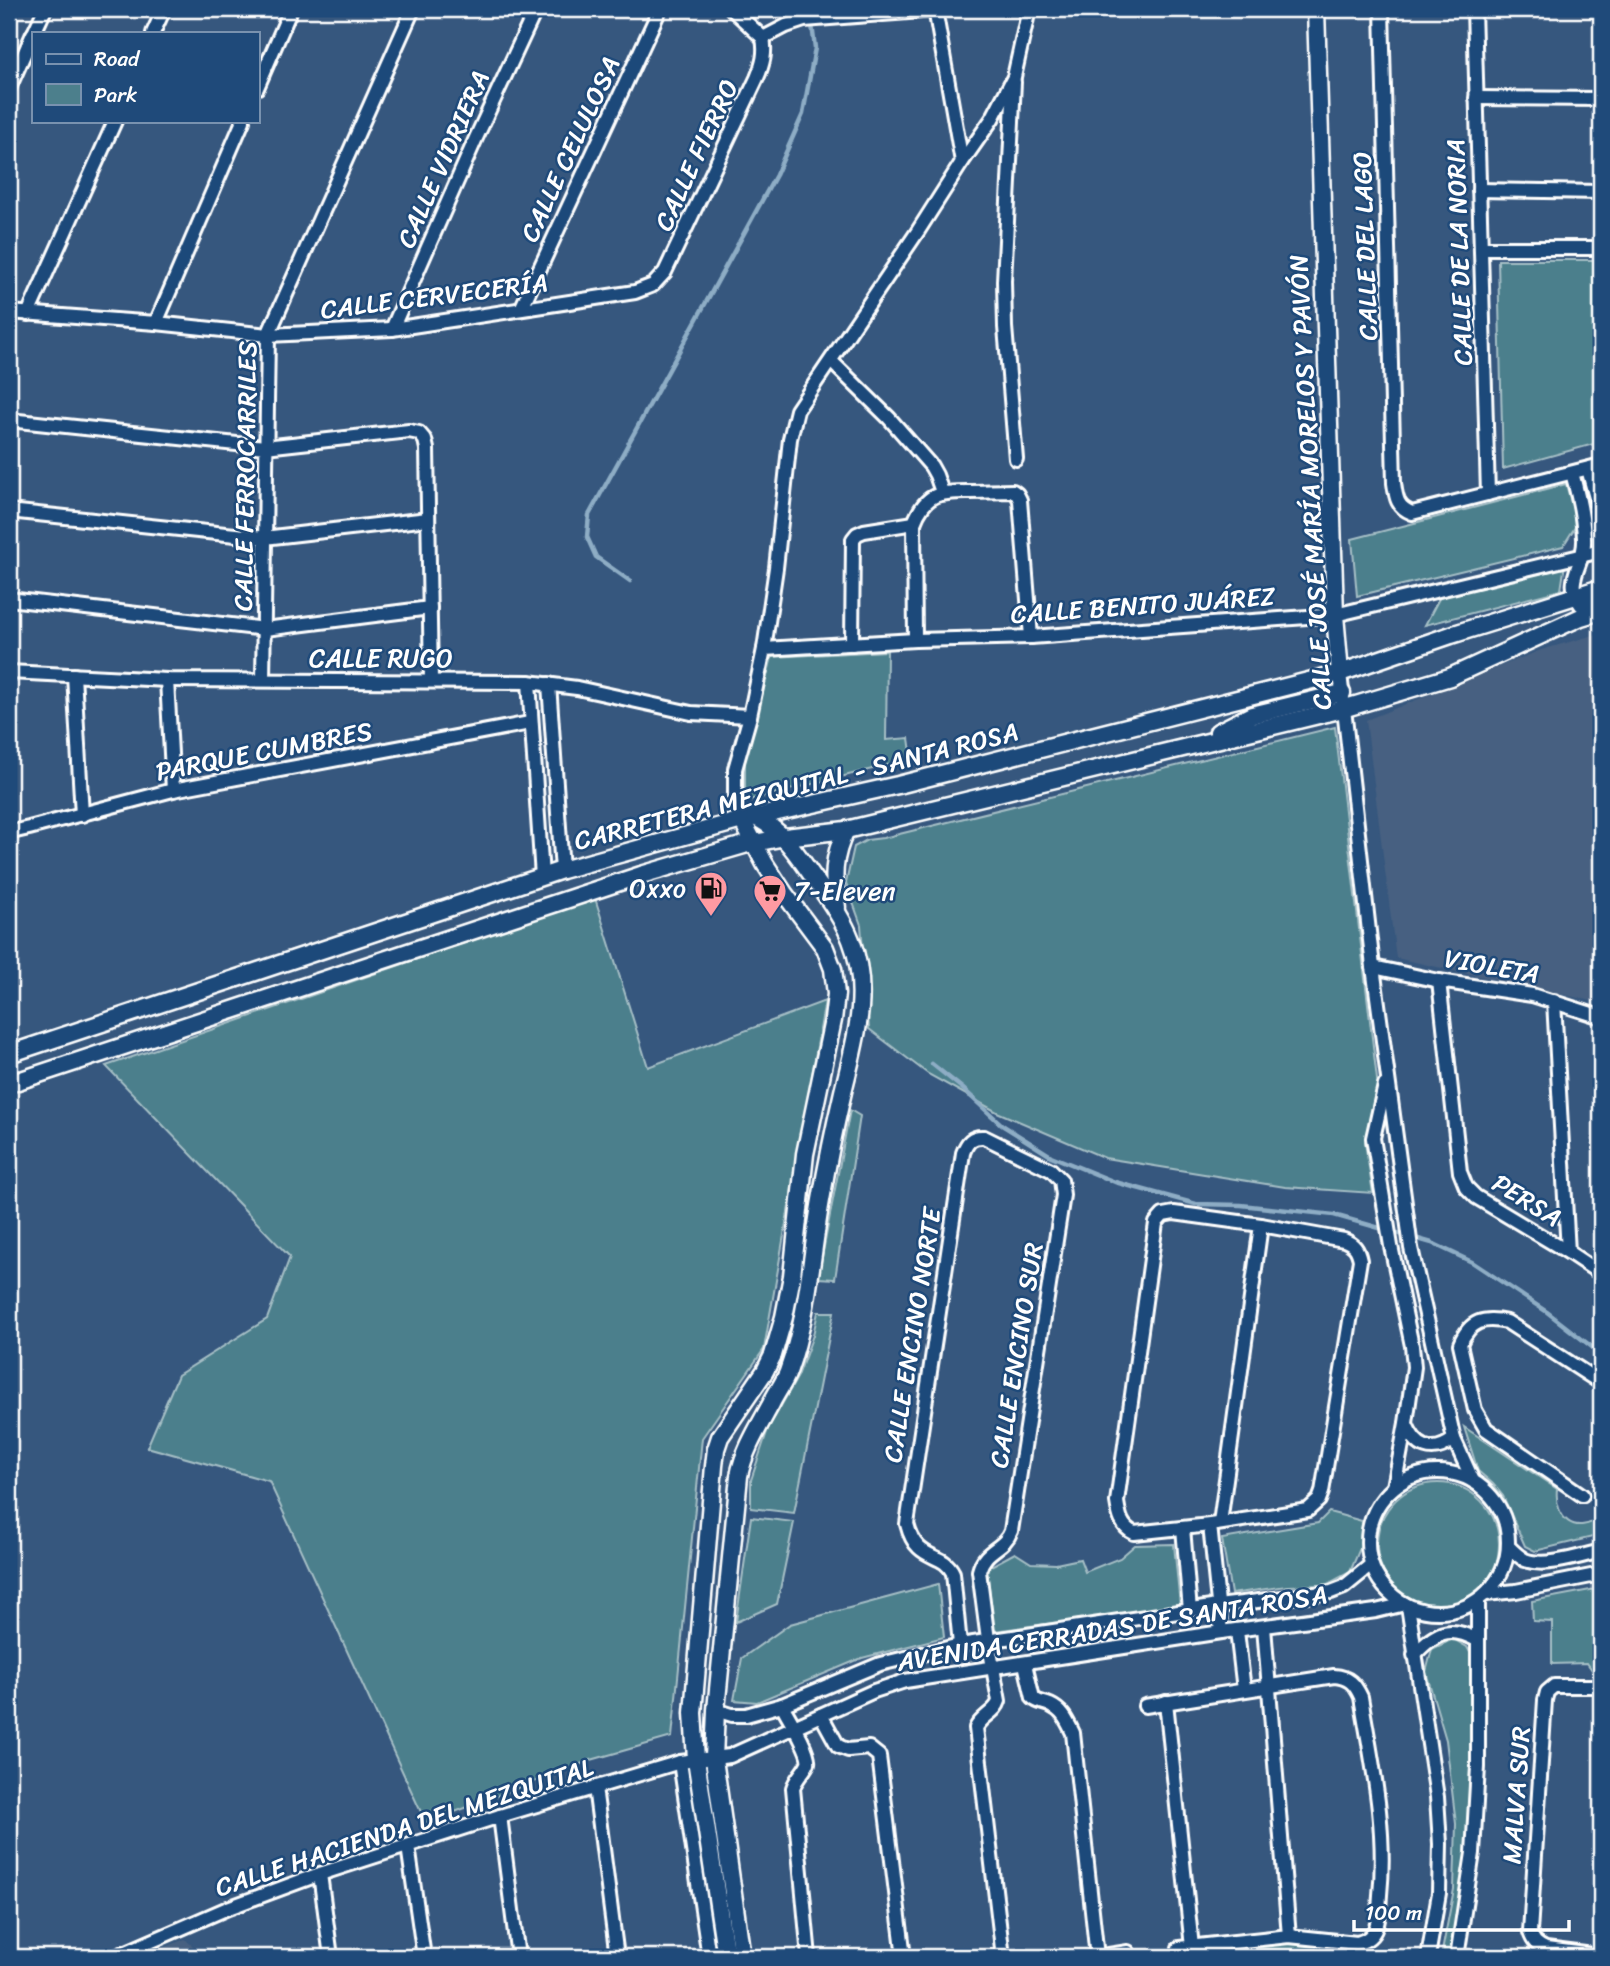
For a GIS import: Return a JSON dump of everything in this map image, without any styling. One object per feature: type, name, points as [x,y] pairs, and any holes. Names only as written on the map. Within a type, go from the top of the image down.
[{"type":"main road","name":"CALLE JOSÉ MARÍA MORELOS Y PAVÓN","points":[[1316,9],[1335,615],[1340,673]]},
{"type":"main road","name":"CARRETERA MEZQUITAL - SANTA ROSA","points":[[9,1054],[562,870],[749,818],[898,785],[1340,673],[1601,588]]},
{"type":"main road","name":"CARRETERA MEZQUITAL - SANTA ROSA","points":[[9,1084],[642,875],[753,843],[846,830],[1194,744],[1252,715],[1343,701],[1450,677],[1581,617],[1601,611]]},
{"type":"main road","points":[[726,1957],[688,1761],[716,1449],[724,1431],[765,1371],[782,1327],[792,1276],[805,1154],[836,994],[833,969],[825,948],[784,893],[753,843],[749,818],[766,822],[785,837],[837,911],[852,942],[860,978],[859,1030],[842,1096],[824,1187],[801,1331],[787,1375],[743,1459],[733,1524],[714,1759],[742,1957]]},
{"type":"main road","points":[[837,911],[834,860],[846,830]]},
{"type":"street","points":[[34,32],[45,9]]},
{"type":"street","points":[[153,32],[164,9]]},
{"type":"street","points":[[259,83],[291,9]]},
{"type":"street","name":"CALLE FERROCARRILES","points":[[263,680],[268,335],[413,9]]},
{"type":"street","name":"CALLE VIDRIERA","points":[[391,329],[536,9]]},
{"type":"street","name":"CALLE CELULOSA","points":[[521,309],[660,9]]},
{"type":"street","points":[[732,9],[763,38],[804,20],[935,9],[962,162]]},
{"type":"street","points":[[1016,459],[1004,281],[1014,77],[1029,9]]},
{"type":"street","name":"CALLE DEL LAGO","points":[[1381,9],[1394,483],[1399,505],[1412,513],[1488,494]]},
{"type":"street","name":"CALLE DE LA NORIA","points":[[1474,9],[1488,494]]},
{"type":"street","points":[[9,88],[32,36]]},
{"type":"street","name":"CALLE FIERRO","points":[[653,285],[665,272],[675,254],[757,78],[766,49],[763,38]]},
{"type":"street","points":[[749,818],[735,797],[735,769],[750,716],[764,649],[792,425],[797,410],[992,119],[1014,77]]},
{"type":"street","points":[[1476,98],[1601,99]]},
{"type":"street","points":[[28,314],[115,122]]},
{"type":"street","points":[[156,323],[243,122]]},
{"type":"street","points":[[1479,190],[1601,192]]},
{"type":"street","points":[[1482,248],[1601,248]]},
{"type":"street","name":"CALLE CERVECERÍA","points":[[9,312],[268,335],[391,329],[615,296],[653,285]]},
{"type":"street","points":[[831,362],[879,408],[931,466],[942,492]]},
{"type":"street","points":[[9,420],[265,447],[409,431],[419,433],[425,440],[427,449],[431,680]]},
{"type":"street","points":[[1488,494],[1595,467],[1601,516]]},
{"type":"street","points":[[1572,472],[1585,541],[1573,584],[1574,596],[1581,605],[1601,602]]},
{"type":"street","points":[[915,640],[914,523],[925,502],[942,492],[1013,491],[1017,494],[1020,500],[1031,636]]},
{"type":"street","points":[[9,511],[264,538],[428,519]]},
{"type":"street","points":[[852,644],[853,538],[863,531],[914,523]]},
{"type":"street","name":"CALLE BENITO JUÁREZ","points":[[764,649],[1031,636],[1335,615],[1601,551]]},
{"type":"street","points":[[9,599],[265,629],[430,608]]},
{"type":"street","name":"CALLE RUGO","points":[[9,672],[167,680],[528,682],[691,713],[750,716]]},
{"type":"street","name":"CALLE JOSÉ MARÍA MORELOS Y PAVÓN","points":[[1340,673],[1373,967],[1410,1248],[1454,1439],[1473,1481]]},
{"type":"street","points":[[74,675],[82,814]]},
{"type":"street","points":[[167,680],[173,790]]},
{"type":"street","points":[[528,682],[542,877]]},
{"type":"street","points":[[549,684],[562,870]]},
{"type":"street","name":"PARQUE CUMBRES","points":[[9,829],[16,831],[29,828],[173,790],[530,723]]},
{"type":"street","points":[[538,815],[558,813]]},
{"type":"street","name":"VIOLETA","points":[[1373,967],[1439,981],[1532,995],[1601,1017]]},
{"type":"street","name":"PERSA","points":[[1439,981],[1460,1172],[1465,1187],[1476,1197],[1601,1274]]},
{"type":"street","points":[[1554,1001],[1568,1252]]},
{"type":"street","name":"CALLE JOSÉ MARÍA MORELOS Y PAVÓN","points":[[1387,1076],[1373,1138],[1414,1367],[1394,1487]]},
{"type":"street","name":"CALLE ENCINO SUR","points":[[966,1145],[972,1139],[984,1137],[1051,1170],[1063,1186],[1011,1531],[1003,1545],[988,1554],[979,1571],[988,1640]]},
{"type":"street","name":"CALLE ENCINO NORTE","points":[[960,1645],[951,1567],[918,1549],[909,1534],[907,1524],[966,1145]]},
{"type":"street","points":[[1174,1213],[1261,1225],[1343,1240],[1356,1248],[1360,1260],[1319,1500],[1314,1507],[1300,1513],[1134,1534],[1123,1524],[1117,1502],[1156,1223],[1163,1215],[1174,1213]]},
{"type":"street","points":[[1222,1632],[1218,1606],[1215,1524],[1261,1225]]},
{"type":"street","points":[[1582,1495],[1486,1429],[1475,1410],[1460,1344],[1464,1335],[1481,1321],[1491,1319],[1507,1322],[1601,1383]]},
{"type":"street","points":[[1406,1423],[1413,1438],[1425,1447],[1438,1448],[1454,1439]]},
{"type":"street","points":[[1457,1957],[1473,1853],[1478,1767],[1477,1640],[1482,1598],[1500,1577],[1507,1557],[1507,1527],[1500,1509],[1488,1493],[1473,1481],[1456,1474],[1437,1472],[1419,1474],[1394,1487],[1379,1504],[1372,1518],[1368,1542],[1371,1565],[1381,1584],[1396,1599],[1419,1610],[1443,1613],[1456,1611],[1482,1598],[1601,1574]]},
{"type":"street","points":[[1183,1528],[1190,1611]]},
{"type":"street","points":[[1508,1546],[1522,1559],[1534,1563],[1546,1563],[1601,1551]]},
{"type":"street","name":"AVENIDA CERRADAS DE SANTA ROSA","points":[[716,1710],[732,1715],[746,1715],[782,1705],[880,1664],[960,1645],[1218,1606],[1331,1592],[1344,1587],[1371,1565]]},
{"type":"street","points":[[1406,1605],[1437,1797],[1440,1844],[1439,1893],[1428,1957]]},
{"type":"street","name":"AVENIDA CERRADAS DE SANTA ROSA","points":[[714,1759],[730,1756],[905,1681],[1406,1605]]},
{"type":"street","points":[[1265,1627],[1289,1936]]},
{"type":"street","points":[[1237,1630],[1244,1690]]},
{"type":"street","points":[[1414,1655],[1428,1641],[1445,1632],[1461,1633],[1477,1640]]},
{"type":"street","points":[[988,1640],[999,1701],[998,1707],[980,1720],[976,1728],[1003,1957]]},
{"type":"street","points":[[1025,1664],[1033,1698],[1060,1711],[1073,1733],[1097,1957],[1128,1952]]},
{"type":"street","points":[[1145,1706],[1166,1702],[1244,1690],[1269,1687],[1334,1676],[1342,1676],[1356,1686],[1361,1697],[1381,1827],[1382,1871],[1377,1925],[1372,1935],[1357,1943],[1289,1936],[1185,1948],[1166,1702]]},
{"type":"street","name":"MALVA SUR","points":[[1601,1686],[1559,1685],[1550,1688],[1545,1700],[1530,1931],[1538,1946],[1546,1949],[1601,1956]]},
{"type":"street","points":[[782,1705],[808,1754],[807,1765],[799,1774],[793,1788],[809,1957]]},
{"type":"street","points":[[821,1716],[838,1746],[848,1750],[869,1748],[879,1756],[904,1957]]},
{"type":"street","name":"CALLE HACIENDA DEL MEZQUITAL","points":[[115,1957],[228,1908],[320,1874],[595,1787],[688,1761],[714,1759]]},
{"type":"street","points":[[688,1761],[709,1957]]},
{"type":"street","points":[[595,1787],[617,1957]]},
{"type":"street","points":[[500,1816],[518,1957]]},
{"type":"street","points":[[408,1846],[424,1957]]},
{"type":"street","points":[[320,1874],[331,1957]]},
{"type":"shaded area","points":[[1601,633],[1601,1003],[1396,958],[1366,720],[1541,650]]},
{"type":"shaded area","points":[[185,1939],[205,1957],[142,1957]]},
{"type":"green space","points":[[1498,260],[1601,260],[1601,442],[1503,469]]},
{"type":"green space","points":[[1566,484],[1577,524],[1563,546],[1357,596],[1352,539]]},
{"type":"green space","points":[[1565,564],[1561,590],[1425,625],[1443,591]]},
{"type":"green space","points":[[887,651],[886,740],[909,738],[912,759],[745,801],[745,761],[772,657]]},
{"type":"green space","points":[[1335,727],[1378,1088],[1365,1142],[1373,1193],[1285,1187],[1105,1158],[997,1112],[928,1074],[869,1029],[861,925],[846,883],[854,847],[867,840]]},
{"type":"green space","points":[[595,898],[648,1067],[825,1001],[764,1349],[702,1438],[672,1737],[591,1760],[426,1823],[269,1481],[147,1447],[178,1375],[267,1319],[290,1257],[106,1066]]},
{"type":"green space","points":[[850,1110],[860,1116],[835,1279],[818,1278]]},
{"type":"green space","points":[[818,1312],[834,1312],[794,1513],[751,1508],[751,1480],[768,1429],[798,1376]]},
{"type":"green space","points":[[1464,1427],[1557,1489],[1559,1509],[1568,1522],[1583,1525],[1601,1516],[1601,1535],[1535,1551],[1525,1546],[1503,1496],[1478,1471]]},
{"type":"green space","points":[[1438,1483],[1461,1487],[1481,1501],[1495,1521],[1499,1544],[1495,1567],[1481,1587],[1461,1601],[1438,1605],[1415,1601],[1395,1587],[1381,1567],[1377,1544],[1381,1521],[1395,1501],[1415,1487]]},
{"type":"green space","points":[[1329,1512],[1362,1521],[1361,1546],[1350,1572],[1326,1585],[1287,1586],[1231,1594],[1222,1539],[1318,1523]]},
{"type":"green space","points":[[751,1517],[794,1522],[777,1604],[736,1622]]},
{"type":"green space","points":[[1174,1544],[1180,1606],[994,1631],[987,1568],[1015,1553],[1031,1563],[1056,1564],[1080,1559],[1085,1572],[1120,1558],[1135,1545]]},
{"type":"green space","points":[[938,1584],[944,1637],[862,1658],[757,1702],[734,1700],[742,1658],[790,1624]]},
{"type":"green space","points":[[1601,1588],[1601,1675],[1595,1674],[1587,1663],[1552,1664],[1552,1622],[1533,1621],[1532,1601]]},
{"type":"green space","points":[[1453,1639],[1467,1647],[1473,1658],[1467,1876],[1453,1957],[1441,1957],[1454,1889],[1456,1824],[1446,1740],[1426,1672],[1432,1649]]},
{"type":"green space","points":[[1282,1941],[1349,1948],[1399,1957],[1170,1955],[1221,1951]]},
{"type":"waterway","points":[[630,581],[596,557],[587,537],[589,515],[776,175],[803,114],[815,48],[810,9]]},
{"type":"waterway","points":[[932,1064],[1002,1125],[1051,1156],[1115,1182],[1196,1204],[1241,1205],[1334,1215],[1432,1243],[1472,1262],[1547,1312],[1601,1354]]},
{"type":"place","name":"Oxxo","points":[[711,918]]},
{"type":"place","name":"7-Eleven","points":[[770,921]]}]
